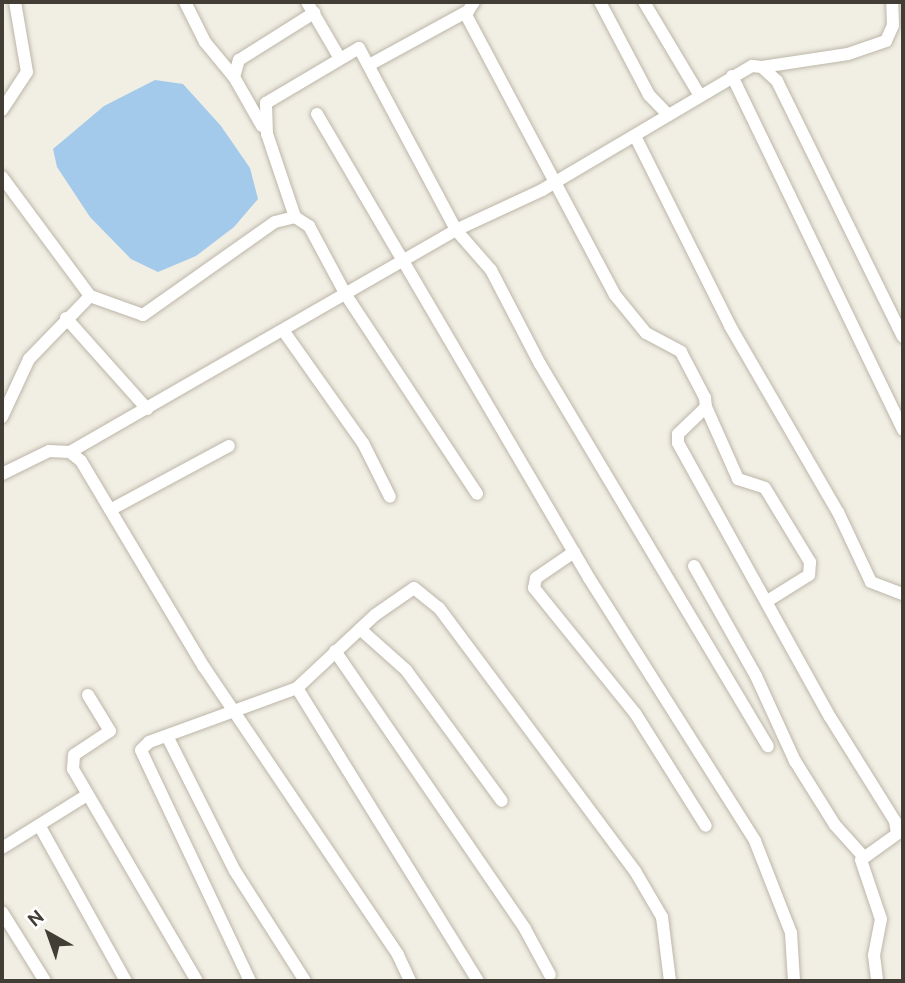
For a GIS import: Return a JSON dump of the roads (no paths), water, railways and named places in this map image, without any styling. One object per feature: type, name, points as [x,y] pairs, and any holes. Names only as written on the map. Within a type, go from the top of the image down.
[{"type":"street","points":[[2,110],[27,72],[15,2]]},
{"type":"street","points":[[185,2],[205,41],[234,77],[267,134]]},
{"type":"street","points":[[307,2],[339,57]]},
{"type":"street","points":[[371,64],[465,13],[474,2]]},
{"type":"street","points":[[600,2],[649,94],[668,116]]},
{"type":"street","points":[[644,2],[700,96]]},
{"type":"street","points":[[2,474],[49,451],[70,452],[285,333],[456,230],[557,182],[732,76],[762,67],[848,54],[886,41],[893,25],[892,2]]},
{"type":"street","points":[[234,77],[247,53],[314,13]]},
{"type":"street","points":[[465,13],[615,295],[646,333],[681,352],[738,479],[765,488],[810,562],[809,575],[769,600]]},
{"type":"street","points":[[477,494],[346,295],[309,226],[295,217],[267,134],[263,112],[272,96],[359,48],[371,64],[456,230],[491,270],[554,387],[768,746]]},
{"type":"street","points":[[762,67],[794,114],[903,337]]},
{"type":"street","points":[[732,76],[903,430]]},
{"type":"street","points":[[317,114],[574,552],[755,841],[791,933],[794,981]]},
{"type":"street","points":[[635,136],[730,326],[838,512],[871,582],[903,594]]},
{"type":"street","points":[[2,177],[90,296],[143,315],[275,222],[295,217]]},
{"type":"street","points":[[3,409],[29,359],[90,296]]},
{"type":"street","points":[[66,318],[147,409]]},
{"type":"street","points":[[285,333],[363,443],[390,497]]},
{"type":"street","points":[[706,407],[678,434],[678,443],[900,832],[863,856]]},
{"type":"street","points":[[110,510],[229,446]]},
{"type":"street","points":[[70,452],[110,510],[238,713],[398,954],[410,981]]},
{"type":"street","points":[[574,552],[536,578],[534,589],[635,713],[706,826]]},
{"type":"street","points":[[694,566],[756,676],[794,761],[835,824],[863,856],[881,919],[874,955],[877,981]]},
{"type":"street","points":[[250,981],[143,760],[141,750],[149,742],[238,713],[297,688],[360,629],[414,588],[439,608],[635,871],[662,916],[670,981]]},
{"type":"street","points":[[360,629],[405,670],[502,802]]},
{"type":"street","points":[[335,651],[525,929],[550,975]]},
{"type":"street","points":[[297,688],[478,981]]},
{"type":"street","points":[[88,695],[110,731],[71,762],[87,795],[197,981]]},
{"type":"street","points":[[167,736],[229,859],[305,981]]},
{"type":"street","points":[[2,848],[87,795]]},
{"type":"street","points":[[39,825],[126,981]]},
{"type":"street","points":[[2,912],[45,981]]},
{"type":"water","points":[[155,80],[183,84],[221,126],[250,168],[258,199],[234,227],[196,256],[158,272],[131,259],[90,217],[57,167],[53,149],[104,106]]}]
